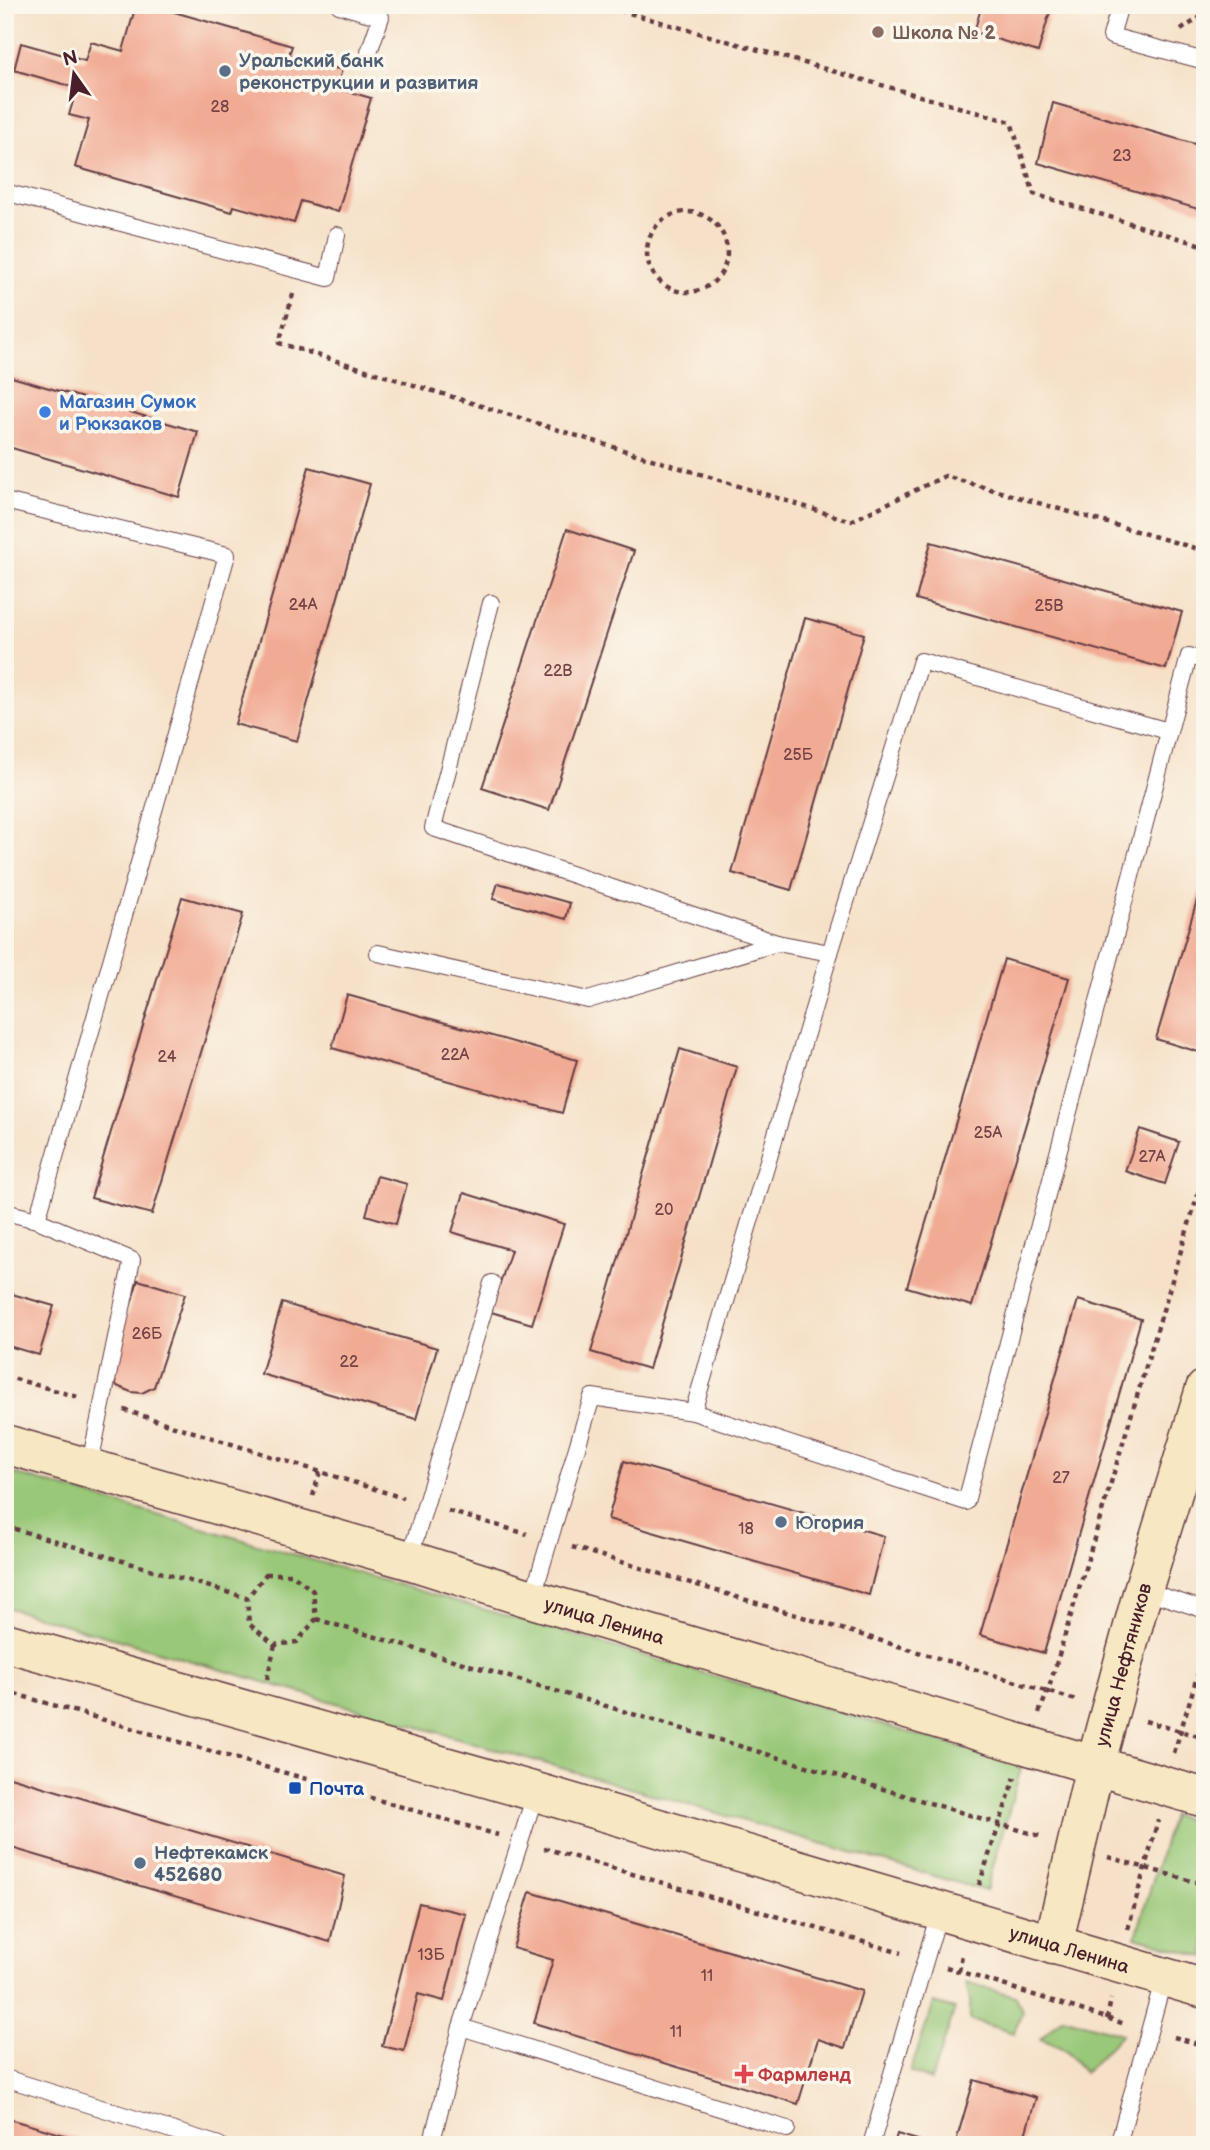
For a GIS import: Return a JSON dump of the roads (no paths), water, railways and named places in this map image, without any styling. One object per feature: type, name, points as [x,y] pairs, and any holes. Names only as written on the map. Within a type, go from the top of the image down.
[{"type":"main road","name":"улица Нефтяников","points":[[1053,1945],[1110,1710],[1143,1590],[1205,1389]]},
{"type":"main road","name":"улица Ленина","points":[[5,1444],[409,1560],[1205,1798]]},
{"type":"main road","name":"улица Ленина","points":[[5,1642],[536,1792],[1205,1989]]},
{"type":"lane","points":[[339,5],[381,17],[369,52]]},
{"type":"lane","points":[[1121,5],[1111,36],[1205,61]]},
{"type":"lane","points":[[5,192],[328,278],[337,235]]},
{"type":"lane","points":[[5,501],[227,555],[37,1220]]},
{"type":"lane","points":[[491,603],[433,828],[777,943],[830,953]]},
{"type":"lane","points":[[533,1599],[592,1397],[693,1412],[966,1502],[1189,656],[1205,660]]},
{"type":"lane","points":[[693,1412],[830,953],[921,662],[1168,731]]},
{"type":"lane","points":[[378,953],[588,1000],[777,943]]},
{"type":"lane","points":[[5,1212],[37,1220],[132,1260],[89,1470]]},
{"type":"lane","points":[[409,1560],[492,1283]]},
{"type":"lane","points":[[1143,1590],[1205,1610]]},
{"type":"lane","points":[[431,2145],[461,2026],[536,1792]]},
{"type":"lane","points":[[872,2145],[926,1961],[954,1914]]},
{"type":"lane","points":[[1118,2145],[1164,1977]]},
{"type":"lane","points":[[461,2026],[787,2129]]},
{"type":"lane","points":[[5,2078],[219,2145]]},
{"type":"place","name":"Школа № 2","points":[[878,32]]},
{"type":"place","name":"Уральский банк реконструкции и развития","points":[[225,71]]},
{"type":"place","name":"Магазин Сумок и Рюкзаков","points":[[45,412]]},
{"type":"place","name":"Югория","points":[[781,1522]]},
{"type":"place","name":"Почта","points":[[295,1788]]},
{"type":"place","name":"Нефтекамск 452680","points":[[140,1863]]},
{"type":"place","name":"Фармленд","points":[[744,2074]]}]
